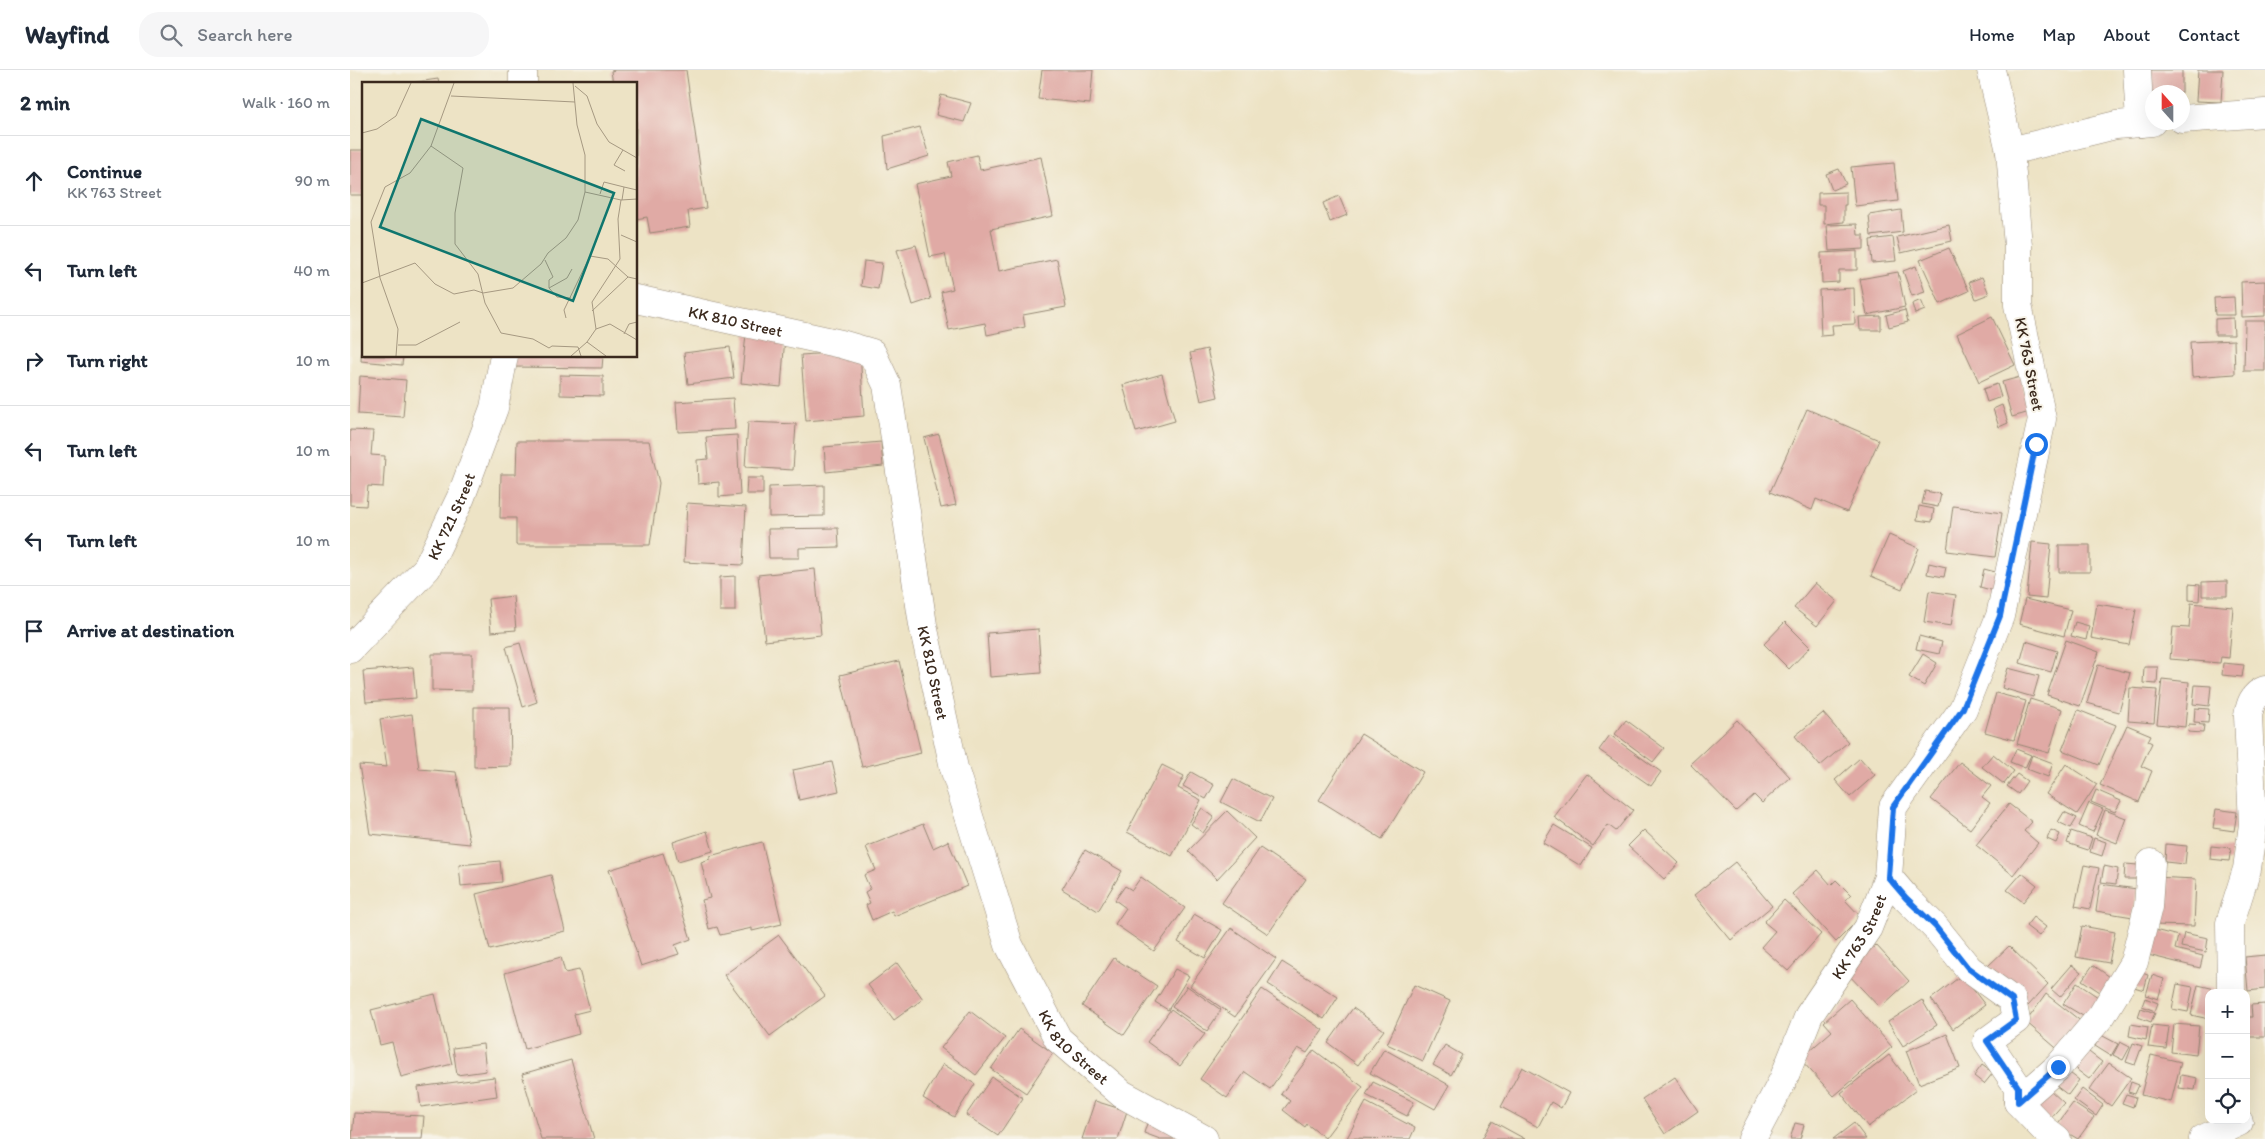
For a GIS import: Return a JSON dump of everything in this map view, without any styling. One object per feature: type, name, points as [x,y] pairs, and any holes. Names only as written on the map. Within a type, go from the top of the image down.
[{"type":"street","name":"KK 763 Street","points":[[1752,1139],[1783,1080],[1809,1015],[1868,928],[1888,877],[1893,807],[1963,708],[2000,616],[2042,419],[2018,305],[2018,246],[2010,150],[1991,70]]},
{"type":"street","points":[[2137,70],[2145,116]]},
{"type":"street","points":[[2190,118],[2265,113]]},
{"type":"street","points":[[2010,150],[2116,125],[2145,122]]},
{"type":"street","name":"KK 810 Street","points":[[638,299],[841,344],[872,353],[887,385],[922,625],[954,768],[1009,945],[1058,1039],[1122,1094],[1204,1139]]},
{"type":"street","name":"KK 721 Street","points":[[350,649],[427,568],[461,497],[494,408],[504,358]]},
{"type":"street","points":[[2231,989],[2230,923],[2247,870],[2253,824],[2248,716],[2251,703],[2259,692],[2265,690]]},
{"type":"street","points":[[2018,1102],[2058,1067],[2102,1015],[2134,962],[2148,908],[2151,863]]},
{"type":"street","points":[[1888,877],[1906,898],[1935,926],[1968,968],[2012,1000],[2016,1020],[1987,1041],[2018,1087],[2018,1102],[2045,1130],[2057,1139]]},
{"type":"street","points":[[2203,1139],[2238,1127]]},
{"type":"building","points":[[686,70],[706,208],[688,211],[690,227],[650,233],[647,217],[638,219],[638,82],[613,82],[611,71]]},
{"type":"building","points":[[1042,70],[1093,70],[1090,104],[1038,99]]},
{"type":"building","points":[[2149,70],[2182,70],[2182,85],[2150,85]]},
{"type":"building","points":[[2198,70],[2223,70],[2221,102],[2196,101]]},
{"type":"building","points":[[438,79],[439,82],[418,82]]},
{"type":"building","points":[[941,95],[971,103],[964,122],[936,115]]},
{"type":"building","points":[[920,127],[929,156],[887,169],[884,136]]},
{"type":"building","points":[[350,150],[362,150],[362,195],[350,195]]},
{"type":"building","points":[[977,155],[980,170],[1041,157],[1053,216],[991,229],[999,271],[1057,259],[1066,307],[1023,315],[1025,327],[987,335],[985,323],[949,330],[941,292],[953,289],[945,254],[930,257],[915,184],[951,176],[948,162]]},
{"type":"building","points":[[1894,163],[1898,201],[1855,206],[1851,167]]},
{"type":"building","points":[[1839,169],[1846,184],[1832,190],[1826,174]]},
{"type":"building","points":[[1846,192],[1844,222],[1824,224],[1824,205],[1818,205],[1818,193]]},
{"type":"building","points":[[1339,196],[1347,215],[1330,222],[1323,203]]},
{"type":"building","points":[[1901,210],[1903,232],[1871,236],[1869,215]]},
{"type":"building","points":[[1857,224],[1858,235],[1864,235],[1864,249],[1829,251],[1827,225]]},
{"type":"building","points":[[1949,225],[1952,241],[1901,253],[1897,237]]},
{"type":"building","points":[[1893,237],[1896,261],[1872,263],[1870,240]]},
{"type":"building","points":[[916,245],[931,299],[913,305],[897,250]]},
{"type":"building","points":[[1949,248],[1969,291],[1940,304],[1920,260]]},
{"type":"building","points":[[1857,251],[1857,270],[1839,270],[1839,282],[1822,283],[1821,253]]},
{"type":"building","points":[[864,261],[882,263],[878,289],[861,286]]},
{"type":"building","points":[[1916,266],[1925,292],[1912,296],[1903,271]]},
{"type":"building","points":[[1898,272],[1905,307],[1867,315],[1860,279]]},
{"type":"building","points":[[1982,277],[1989,294],[1976,299],[1969,282]]},
{"type":"building","points":[[2265,281],[2265,316],[2242,317],[2241,282]]},
{"type":"building","points":[[1854,288],[1855,324],[1832,325],[1833,335],[1821,336],[1819,290]]},
{"type":"building","points":[[2234,297],[2235,315],[2215,315],[2214,298]]},
{"type":"building","points":[[1921,300],[1925,310],[1915,314],[1912,304]]},
{"type":"building","points":[[1905,310],[1908,322],[1889,327],[1886,315]]},
{"type":"building","points":[[1881,316],[1881,330],[1860,330],[1859,317]]},
{"type":"building","points":[[1992,317],[2015,365],[1979,382],[1957,334]]},
{"type":"building","points":[[2233,318],[2234,335],[2215,335],[2215,319]]},
{"type":"building","points":[[2245,321],[2265,321],[2265,371],[2244,371]]},
{"type":"building","points":[[746,334],[785,337],[781,387],[741,383]]},
{"type":"building","points":[[2234,340],[2235,374],[2192,377],[2190,342]]},
{"type":"building","points":[[362,341],[362,358],[403,358],[402,365],[361,361]]},
{"type":"building","points":[[730,347],[734,378],[688,384],[684,353]]},
{"type":"building","points":[[1207,349],[1218,397],[1201,401],[1190,353]]},
{"type":"building","points":[[860,351],[864,416],[806,421],[801,355]]},
{"type":"building","points":[[513,358],[603,358],[602,368],[512,367]]},
{"type":"building","points":[[1162,374],[1175,421],[1136,432],[1123,385]]},
{"type":"building","points":[[560,375],[603,376],[603,396],[560,395]]},
{"type":"building","points":[[360,376],[406,380],[403,417],[358,414]]},
{"type":"building","points":[[2020,377],[2030,412],[2012,417],[2002,382]]},
{"type":"building","points":[[1997,384],[2001,397],[1987,402],[1983,389]]},
{"type":"building","points":[[733,398],[735,429],[678,432],[676,402]]},
{"type":"building","points":[[2002,405],[2008,423],[1999,427],[1993,409]]},
{"type":"building","points":[[1807,409],[1879,440],[1847,512],[1816,499],[1812,510],[1770,492]]},
{"type":"building","points":[[748,422],[796,424],[793,470],[745,467]]},
{"type":"building","points":[[350,430],[373,431],[371,455],[385,456],[383,487],[368,486],[366,506],[350,505]]},
{"type":"building","points":[[939,434],[956,505],[941,508],[924,438]]},
{"type":"building","points":[[737,435],[740,495],[719,497],[719,482],[698,484],[697,460],[708,459],[706,437]]},
{"type":"building","points":[[517,441],[649,441],[659,483],[650,545],[516,545],[516,518],[500,518],[501,474],[516,474]]},
{"type":"building","points":[[881,442],[883,466],[826,472],[824,447]]},
{"type":"building","points":[[747,478],[763,478],[763,494],[746,494]]},
{"type":"building","points":[[824,485],[824,516],[769,517],[769,487]]},
{"type":"building","points":[[1925,491],[1941,494],[1938,507],[1922,504]]},
{"type":"building","points":[[687,503],[746,507],[743,565],[684,562]]},
{"type":"building","points":[[1919,506],[1934,509],[1932,522],[1917,520]]},
{"type":"building","points":[[1953,506],[2002,513],[1995,557],[1947,551]]},
{"type":"building","points":[[838,528],[839,547],[799,548],[799,558],[769,558],[768,529]]},
{"type":"building","points":[[1889,535],[1919,548],[1902,589],[1871,576]]},
{"type":"building","points":[[2032,542],[2051,544],[2046,599],[2027,597]]},
{"type":"building","points":[[2059,545],[2090,545],[2090,572],[2059,572]]},
{"type":"building","points":[[1929,563],[1946,567],[1944,577],[1927,574]]},
{"type":"building","points":[[815,569],[821,635],[765,641],[758,575]]},
{"type":"building","points":[[1984,569],[1999,573],[1994,591],[1980,587]]},
{"type":"building","points":[[735,576],[735,611],[720,611],[720,577]]},
{"type":"building","points":[[2227,581],[2227,596],[2202,596],[2202,582]]},
{"type":"building","points":[[1815,583],[1837,601],[1817,626],[1794,608]]},
{"type":"building","points":[[2189,584],[2200,585],[2199,601],[2189,600]]},
{"type":"building","points":[[1929,591],[1956,595],[1951,626],[1924,622]]},
{"type":"building","points":[[513,596],[516,630],[491,632],[488,599]]},
{"type":"building","points":[[2025,599],[2071,610],[2064,636],[2019,624]]},
{"type":"building","points":[[2191,603],[2233,607],[2229,658],[2221,657],[2220,663],[2170,659],[2173,627],[2189,628]]},
{"type":"building","points":[[2097,604],[2136,610],[2129,645],[2091,638]]},
{"type":"building","points":[[1785,622],[1810,647],[1789,669],[1764,644]]},
{"type":"building","points":[[2075,622],[2089,626],[2086,640],[2071,636]]},
{"type":"building","points":[[1038,629],[1041,673],[990,677],[987,633]]},
{"type":"building","points":[[1919,636],[1942,642],[1939,654],[1916,649]]},
{"type":"building","points":[[2066,640],[2099,652],[2080,706],[2047,695]]},
{"type":"building","points":[[2026,641],[2057,651],[2051,672],[2020,663]]},
{"type":"building","points":[[520,643],[537,702],[523,707],[506,647]]},
{"type":"building","points":[[432,654],[472,654],[472,691],[432,690]]},
{"type":"building","points":[[1923,654],[1937,663],[1924,686],[1909,677]]},
{"type":"building","points":[[899,661],[921,753],[862,767],[840,675]]},
{"type":"building","points":[[2223,663],[2244,665],[2242,677],[2222,675]]},
{"type":"building","points":[[2098,665],[2130,673],[2119,712],[2087,703]]},
{"type":"building","points":[[413,667],[416,698],[366,702],[363,671]]},
{"type":"building","points":[[2144,667],[2158,667],[2157,684],[2143,683]]},
{"type":"building","points":[[2008,668],[2039,676],[2033,697],[2002,688]]},
{"type":"building","points":[[2162,679],[2189,682],[2185,727],[2157,724]]},
{"type":"building","points":[[2195,685],[2211,686],[2209,706],[2193,704]]},
{"type":"building","points":[[2130,688],[2157,690],[2154,723],[2128,721]]},
{"type":"building","points":[[1996,693],[2026,701],[2014,740],[1985,732]]},
{"type":"building","points":[[2030,699],[2062,709],[2049,753],[2017,744]]},
{"type":"building","points":[[474,707],[510,707],[511,766],[474,767]]},
{"type":"building","points":[[2195,708],[2209,709],[2208,723],[2194,722]]},
{"type":"building","points":[[2078,710],[2116,725],[2099,765],[2062,750]]},
{"type":"building","points":[[1823,713],[1848,742],[1820,766],[1795,736]]},
{"type":"building","points":[[412,714],[419,769],[456,772],[470,844],[370,834],[359,765],[387,767],[380,719]]},
{"type":"building","points":[[1626,720],[1664,748],[1653,762],[1615,734]]},
{"type":"building","points":[[1737,720],[1790,777],[1762,803],[1754,795],[1736,811],[1690,764]]},
{"type":"building","points":[[2189,724],[2204,725],[2203,733],[2188,732]]},
{"type":"building","points":[[2127,725],[2151,735],[2148,741],[2152,743],[2141,766],[2152,771],[2139,802],[2100,785]]},
{"type":"building","points":[[1361,734],[1423,772],[1382,839],[1319,800]]},
{"type":"building","points":[[1610,735],[1661,772],[1651,786],[1599,750]]},
{"type":"building","points":[[2016,749],[2031,755],[2025,768],[2010,762]]},
{"type":"building","points":[[1993,754],[2014,771],[2004,784],[1982,767]]},
{"type":"building","points":[[2032,755],[2053,763],[2048,777],[2027,769]]},
{"type":"building","points":[[1860,758],[1875,775],[1850,797],[1835,780]]},
{"type":"building","points":[[832,762],[839,791],[799,800],[793,770]]},
{"type":"building","points":[[1960,762],[1991,786],[1982,797],[1990,803],[1970,829],[1931,799]]},
{"type":"building","points":[[2066,764],[2097,784],[2077,814],[2046,794]]},
{"type":"building","points":[[1162,765],[1184,776],[1178,788],[1201,800],[1172,856],[1127,832]]},
{"type":"building","points":[[1191,772],[1214,785],[1206,799],[1183,786]]},
{"type":"building","points":[[1587,774],[1633,810],[1616,831],[1608,825],[1593,846],[1554,817]]},
{"type":"building","points":[[2017,774],[2027,781],[2018,794],[2007,786]]},
{"type":"building","points":[[1233,779],[1272,799],[1260,822],[1221,802]]},
{"type":"building","points":[[2096,790],[2121,801],[2115,812],[2091,802]]},
{"type":"building","points":[[2089,803],[2103,809],[2093,832],[2079,826]]},
{"type":"building","points":[[2009,804],[2032,822],[2024,831],[2038,843],[2013,875],[1976,845]]},
{"type":"building","points":[[1202,808],[1214,817],[1203,833],[1191,824]]},
{"type":"building","points":[[2216,809],[2237,812],[2234,831],[2213,828]]},
{"type":"building","points":[[2105,810],[2126,818],[2117,843],[2096,835]]},
{"type":"building","points":[[1227,811],[1255,838],[1217,879],[1188,851]]},
{"type":"building","points":[[2064,812],[2077,818],[2071,828],[2058,822]]},
{"type":"building","points":[[923,824],[933,848],[948,841],[967,886],[894,916],[892,911],[872,920],[866,905],[870,903],[865,892],[870,889],[864,875],[876,870],[866,847]]},
{"type":"building","points":[[1554,825],[1592,848],[1581,866],[1543,843]]},
{"type":"building","points":[[1644,830],[1679,863],[1664,879],[1628,846]]},
{"type":"building","points":[[2051,830],[2060,834],[2056,843],[2047,839]]},
{"type":"building","points":[[707,831],[713,851],[678,861],[673,842]]},
{"type":"building","points":[[2071,831],[2092,838],[2088,850],[2067,843]]},
{"type":"building","points":[[2094,838],[2106,842],[2102,856],[2090,852]]},
{"type":"building","points":[[762,842],[782,924],[752,931],[752,928],[720,935],[717,927],[709,929],[702,900],[710,898],[701,862],[710,859],[710,856]]},
{"type":"building","points":[[2166,844],[2187,846],[2185,864],[2165,862]]},
{"type":"building","points":[[2211,846],[2231,848],[2229,861],[2210,859]]},
{"type":"building","points":[[1260,848],[1306,879],[1268,934],[1222,903]]},
{"type":"building","points":[[1085,850],[1122,871],[1098,911],[1062,889]]},
{"type":"building","points":[[663,853],[691,939],[675,945],[679,954],[641,966],[609,870]]},
{"type":"building","points":[[500,861],[502,882],[461,886],[459,865]]},
{"type":"building","points":[[1735,862],[1772,906],[1731,940],[1694,895]]},
{"type":"building","points":[[2125,864],[2138,865],[2137,879],[2124,879]]},
{"type":"building","points":[[2084,865],[2099,868],[2090,909],[2075,906]]},
{"type":"building","points":[[2104,866],[2118,869],[2116,884],[2101,882]]},
{"type":"building","points":[[1818,870],[1831,885],[1836,880],[1851,895],[1845,900],[1861,917],[1836,942],[1792,894]]},
{"type":"building","points":[[2022,873],[2037,885],[2023,902],[2007,890]]},
{"type":"building","points":[[551,875],[565,931],[490,950],[476,894]]},
{"type":"building","points":[[1141,877],[1185,908],[1154,951],[1115,924],[1126,908],[1115,900],[1125,886],[1132,890]]},
{"type":"building","points":[[2153,877],[2196,879],[2194,926],[2152,925]]},
{"type":"building","points":[[2100,884],[2137,889],[2133,917],[2096,911]]},
{"type":"building","points":[[1784,900],[1821,934],[1788,971],[1761,947],[1775,931],[1764,922]]},
{"type":"building","points":[[1194,914],[1222,930],[1205,958],[1178,942]]},
{"type":"building","points":[[2033,917],[2046,927],[2039,936],[2026,926]]},
{"type":"building","points":[[2082,926],[2115,932],[2109,963],[2076,957]]},
{"type":"building","points":[[1231,928],[1276,959],[1235,1017],[1190,986]]},
{"type":"building","points":[[2151,929],[2178,936],[2175,949],[2203,956],[2200,968],[2144,954]]},
{"type":"building","points":[[2184,933],[2208,938],[2206,952],[2181,947]]},
{"type":"building","points":[[779,935],[825,996],[770,1036],[724,975]]},
{"type":"building","points":[[1876,945],[1909,981],[1880,1008],[1846,972]]},
{"type":"building","points":[[2009,946],[2048,984],[2028,1006],[1988,966]]},
{"type":"building","points":[[2265,955],[2265,989],[2250,991],[2248,989],[2245,957]]},
{"type":"building","points":[[561,957],[565,973],[579,970],[590,1010],[574,1014],[579,1034],[525,1049],[505,973]]},
{"type":"building","points":[[1114,958],[1157,986],[1124,1035],[1082,1006]]},
{"type":"building","points":[[1282,962],[1338,997],[1324,1019],[1268,984]]},
{"type":"building","points":[[897,963],[923,999],[894,1020],[868,985]]},
{"type":"building","points":[[2072,965],[2081,972],[2060,997],[2051,989]]},
{"type":"building","points":[[2093,965],[2113,979],[2103,994],[2082,980]]},
{"type":"building","points":[[1175,969],[1189,976],[1168,1010],[1155,1002]]},
{"type":"building","points":[[2139,972],[2148,975],[2144,990],[2134,987]]},
{"type":"building","points":[[1962,975],[1985,1005],[1953,1029],[1931,999]]},
{"type":"building","points":[[2152,975],[2164,979],[2158,999],[2146,995]]},
{"type":"building","points":[[2077,983],[2101,999],[2088,1019],[2063,1004]]},
{"type":"building","points":[[2177,984],[2193,987],[2188,1012],[2172,1009]]},
{"type":"building","points":[[1414,985],[1450,1001],[1423,1061],[1387,1044]]},
{"type":"building","points":[[2198,985],[2215,989],[2205,989],[2205,1018],[2191,1015]]},
{"type":"building","points":[[1187,986],[1221,1010],[1207,1031],[1172,1007]]},
{"type":"building","points":[[1262,989],[1323,1030],[1307,1053],[1298,1048],[1270,1089],[1245,1072],[1227,1098],[1200,1079]]},
{"type":"building","points":[[435,994],[452,1064],[401,1077],[392,1042],[380,1045],[371,1010]]},
{"type":"building","points":[[2046,994],[2087,1026],[2062,1053],[2026,1022]]},
{"type":"building","points":[[2145,998],[2158,1003],[2155,1011],[2142,1006]]},
{"type":"building","points":[[1850,999],[1892,1047],[1834,1096],[1800,1059],[1832,1031],[1824,1022]]},
{"type":"building","points":[[1922,1000],[1937,1025],[1903,1046],[1888,1022]]},
{"type":"building","points":[[2265,1004],[2265,1037],[2250,1037],[2251,1005]]},
{"type":"building","points":[[1353,1008],[1384,1030],[1358,1065],[1328,1043]]},
{"type":"building","points":[[2141,1008],[2155,1013],[2151,1022],[2138,1017]]},
{"type":"building","points":[[1171,1009],[1205,1034],[1180,1066],[1147,1042]]},
{"type":"building","points":[[970,1011],[1005,1038],[976,1075],[941,1048]]},
{"type":"building","points":[[2131,1024],[2148,1027],[2146,1040],[2129,1036]]},
{"type":"building","points":[[2174,1024],[2199,1026],[2196,1055],[2171,1052]]},
{"type":"building","points":[[2152,1025],[2169,1027],[2166,1049],[2148,1047]]},
{"type":"building","points":[[1019,1029],[1053,1053],[1026,1093],[991,1069]]},
{"type":"building","points":[[1947,1034],[1960,1068],[1919,1084],[1906,1051]]},
{"type":"building","points":[[2101,1035],[2118,1044],[2111,1056],[2095,1046]]},
{"type":"building","points":[[2120,1042],[2130,1047],[2123,1060],[2113,1055]]},
{"type":"building","points":[[2133,1043],[2142,1046],[2135,1065],[2126,1062]]},
{"type":"building","points":[[483,1044],[486,1071],[457,1075],[453,1048]]},
{"type":"building","points":[[1445,1045],[1462,1055],[1451,1075],[1433,1065]]},
{"type":"building","points":[[2081,1046],[2102,1062],[2089,1079],[2068,1063]]},
{"type":"building","points":[[1384,1049],[1449,1085],[1435,1109],[1370,1073]]},
{"type":"building","points":[[1314,1050],[1363,1087],[1325,1138],[1307,1124],[1305,1127],[1283,1110],[1290,1101],[1281,1094]]},
{"type":"building","points":[[1889,1055],[1916,1090],[1868,1127],[1841,1093]]},
{"type":"building","points":[[2151,1055],[2181,1062],[2171,1102],[2141,1095]]},
{"type":"building","points":[[571,1060],[594,1139],[541,1139],[522,1074]]},
{"type":"building","points":[[2109,1063],[2131,1078],[2111,1106],[2089,1090]]},
{"type":"building","points":[[943,1064],[975,1084],[954,1117],[923,1098]]},
{"type":"building","points":[[1982,1065],[1993,1073],[1984,1084],[1974,1076]]},
{"type":"building","points":[[1522,1067],[1569,1093],[1561,1108],[1551,1102],[1538,1127],[1501,1107]]},
{"type":"building","points":[[2062,1067],[2079,1080],[2068,1095],[2051,1082]]},
{"type":"building","points":[[2181,1075],[2197,1078],[2195,1090],[2179,1088]]},
{"type":"building","points":[[494,1077],[497,1096],[421,1107],[418,1087]]},
{"type":"building","points":[[992,1077],[1023,1098],[998,1136],[966,1115]]},
{"type":"building","points":[[1675,1077],[1698,1111],[1665,1134],[1642,1099]]},
{"type":"building","points":[[1373,1082],[1414,1102],[1407,1116],[1366,1095]]},
{"type":"building","points":[[2131,1082],[2139,1085],[2135,1094],[2128,1092]]},
{"type":"building","points":[[2049,1089],[2064,1103],[2048,1121],[2033,1106]]},
{"type":"building","points":[[2082,1089],[2103,1105],[2096,1116],[2074,1100]]},
{"type":"building","points":[[2126,1094],[2136,1097],[2133,1107],[2122,1103]]},
{"type":"building","points":[[1095,1101],[1127,1111],[1118,1139],[1082,1139]]},
{"type":"building","points":[[1366,1102],[1415,1128],[1410,1139],[1347,1138]]},
{"type":"building","points":[[2073,1103],[2094,1117],[2078,1139],[2056,1126]]},
{"type":"building","points":[[354,1113],[424,1116],[422,1139],[352,1139]]},
{"type":"building","points":[[1149,1117],[1178,1126],[1174,1139],[1160,1139],[1144,1133]]},
{"type":"building","points":[[1492,1121],[1525,1139],[1482,1139]]},
{"type":"building","points":[[1795,1123],[1804,1125],[1800,1139],[1790,1139]]},
{"type":"building","points":[[1854,1123],[1866,1139],[1833,1139]]},
{"type":"route","points":[[2036,444],[2000,616],[1963,708],[1893,807],[1888,877],[1906,898],[1935,926],[1968,968],[2012,1000],[2016,1020],[1987,1041],[2018,1087],[2018,1102],[2058,1067]]}]
